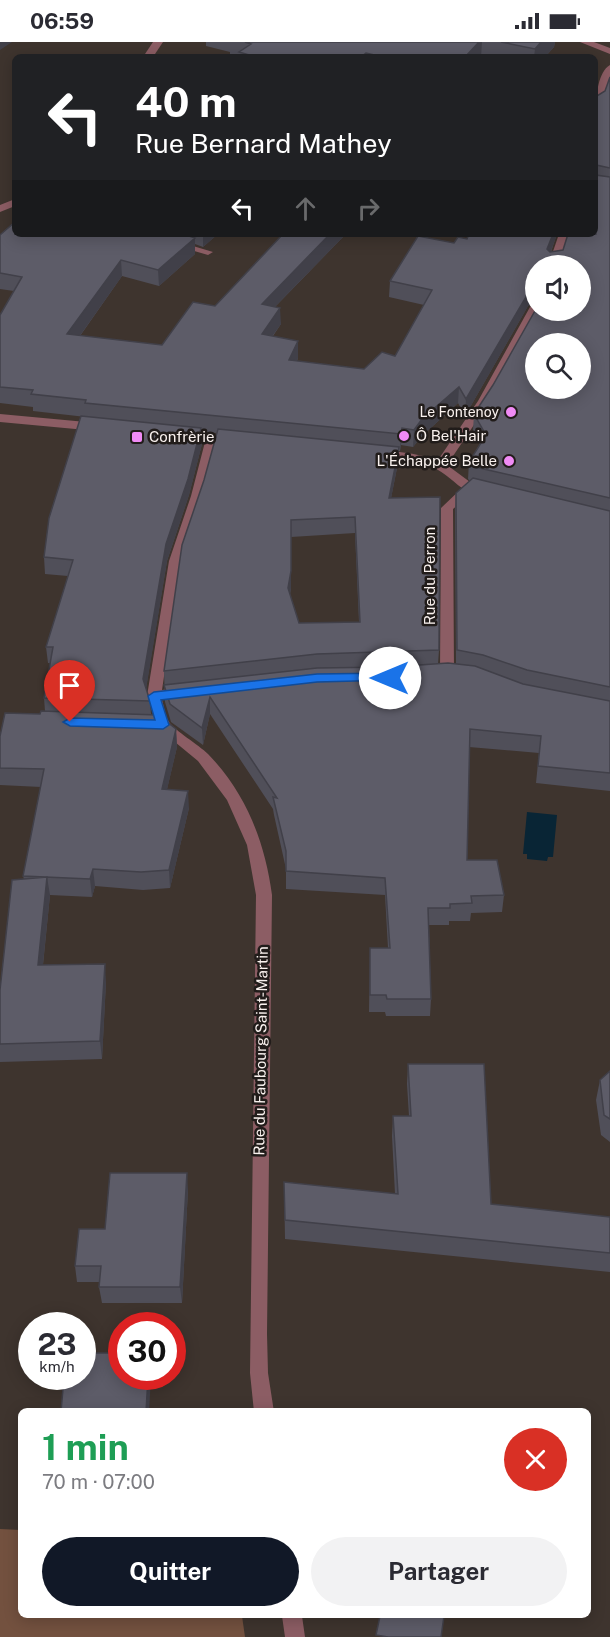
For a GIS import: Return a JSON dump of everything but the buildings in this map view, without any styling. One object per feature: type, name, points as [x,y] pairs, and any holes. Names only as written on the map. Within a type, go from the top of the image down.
[{"type":"street","points":[[585,42],[610,51]]},
{"type":"street","points":[[598,101],[610,68]]},
{"type":"street","points":[[152,237],[208,252]]},
{"type":"street","points":[[557,255],[563,237]]},
{"type":"street","points":[[441,465],[484,401],[528,321]]},
{"type":"street","points":[[0,418],[105,428]]},
{"type":"street","points":[[165,434],[245,442]]},
{"type":"street","points":[[200,690],[154,696],[175,561],[197,496],[212,439]]},
{"type":"street","points":[[371,454],[417,459],[441,465],[469,489],[491,494]]},
{"type":"street","name":"Rue du Perron","points":[[446,674],[447,508],[469,489]]},
{"type":"street","name":"Rue du Faubourg Saint-Martin","points":[[154,696],[157,725],[183,737],[219,776],[240,806],[261,862],[264,895],[258,1334],[259,1374],[263,1408]]},
{"type":"street","points":[[292,1618],[295,1637]]},
{"type":"shaded area","points":[[0,1529],[18,1530],[18,1618],[242,1618],[245,1637],[0,1637]]},
{"type":"water","points":[[527,812],[557,815],[553,857],[548,857],[547,861],[527,859],[527,854],[523,854]]},
{"type":"place","name":"Le Fontenoy","points":[[511,412]]},
{"type":"place","name":"Ô Bel'Hair","points":[[404,436]]},
{"type":"place","name":"Confrèrie","points":[[137,437]]},
{"type":"place","name":"L'Échappée Belle","points":[[509,461]]},
{"type":"route","points":[[70,722],[163,725],[154,696],[317,678],[390,678]]}]
